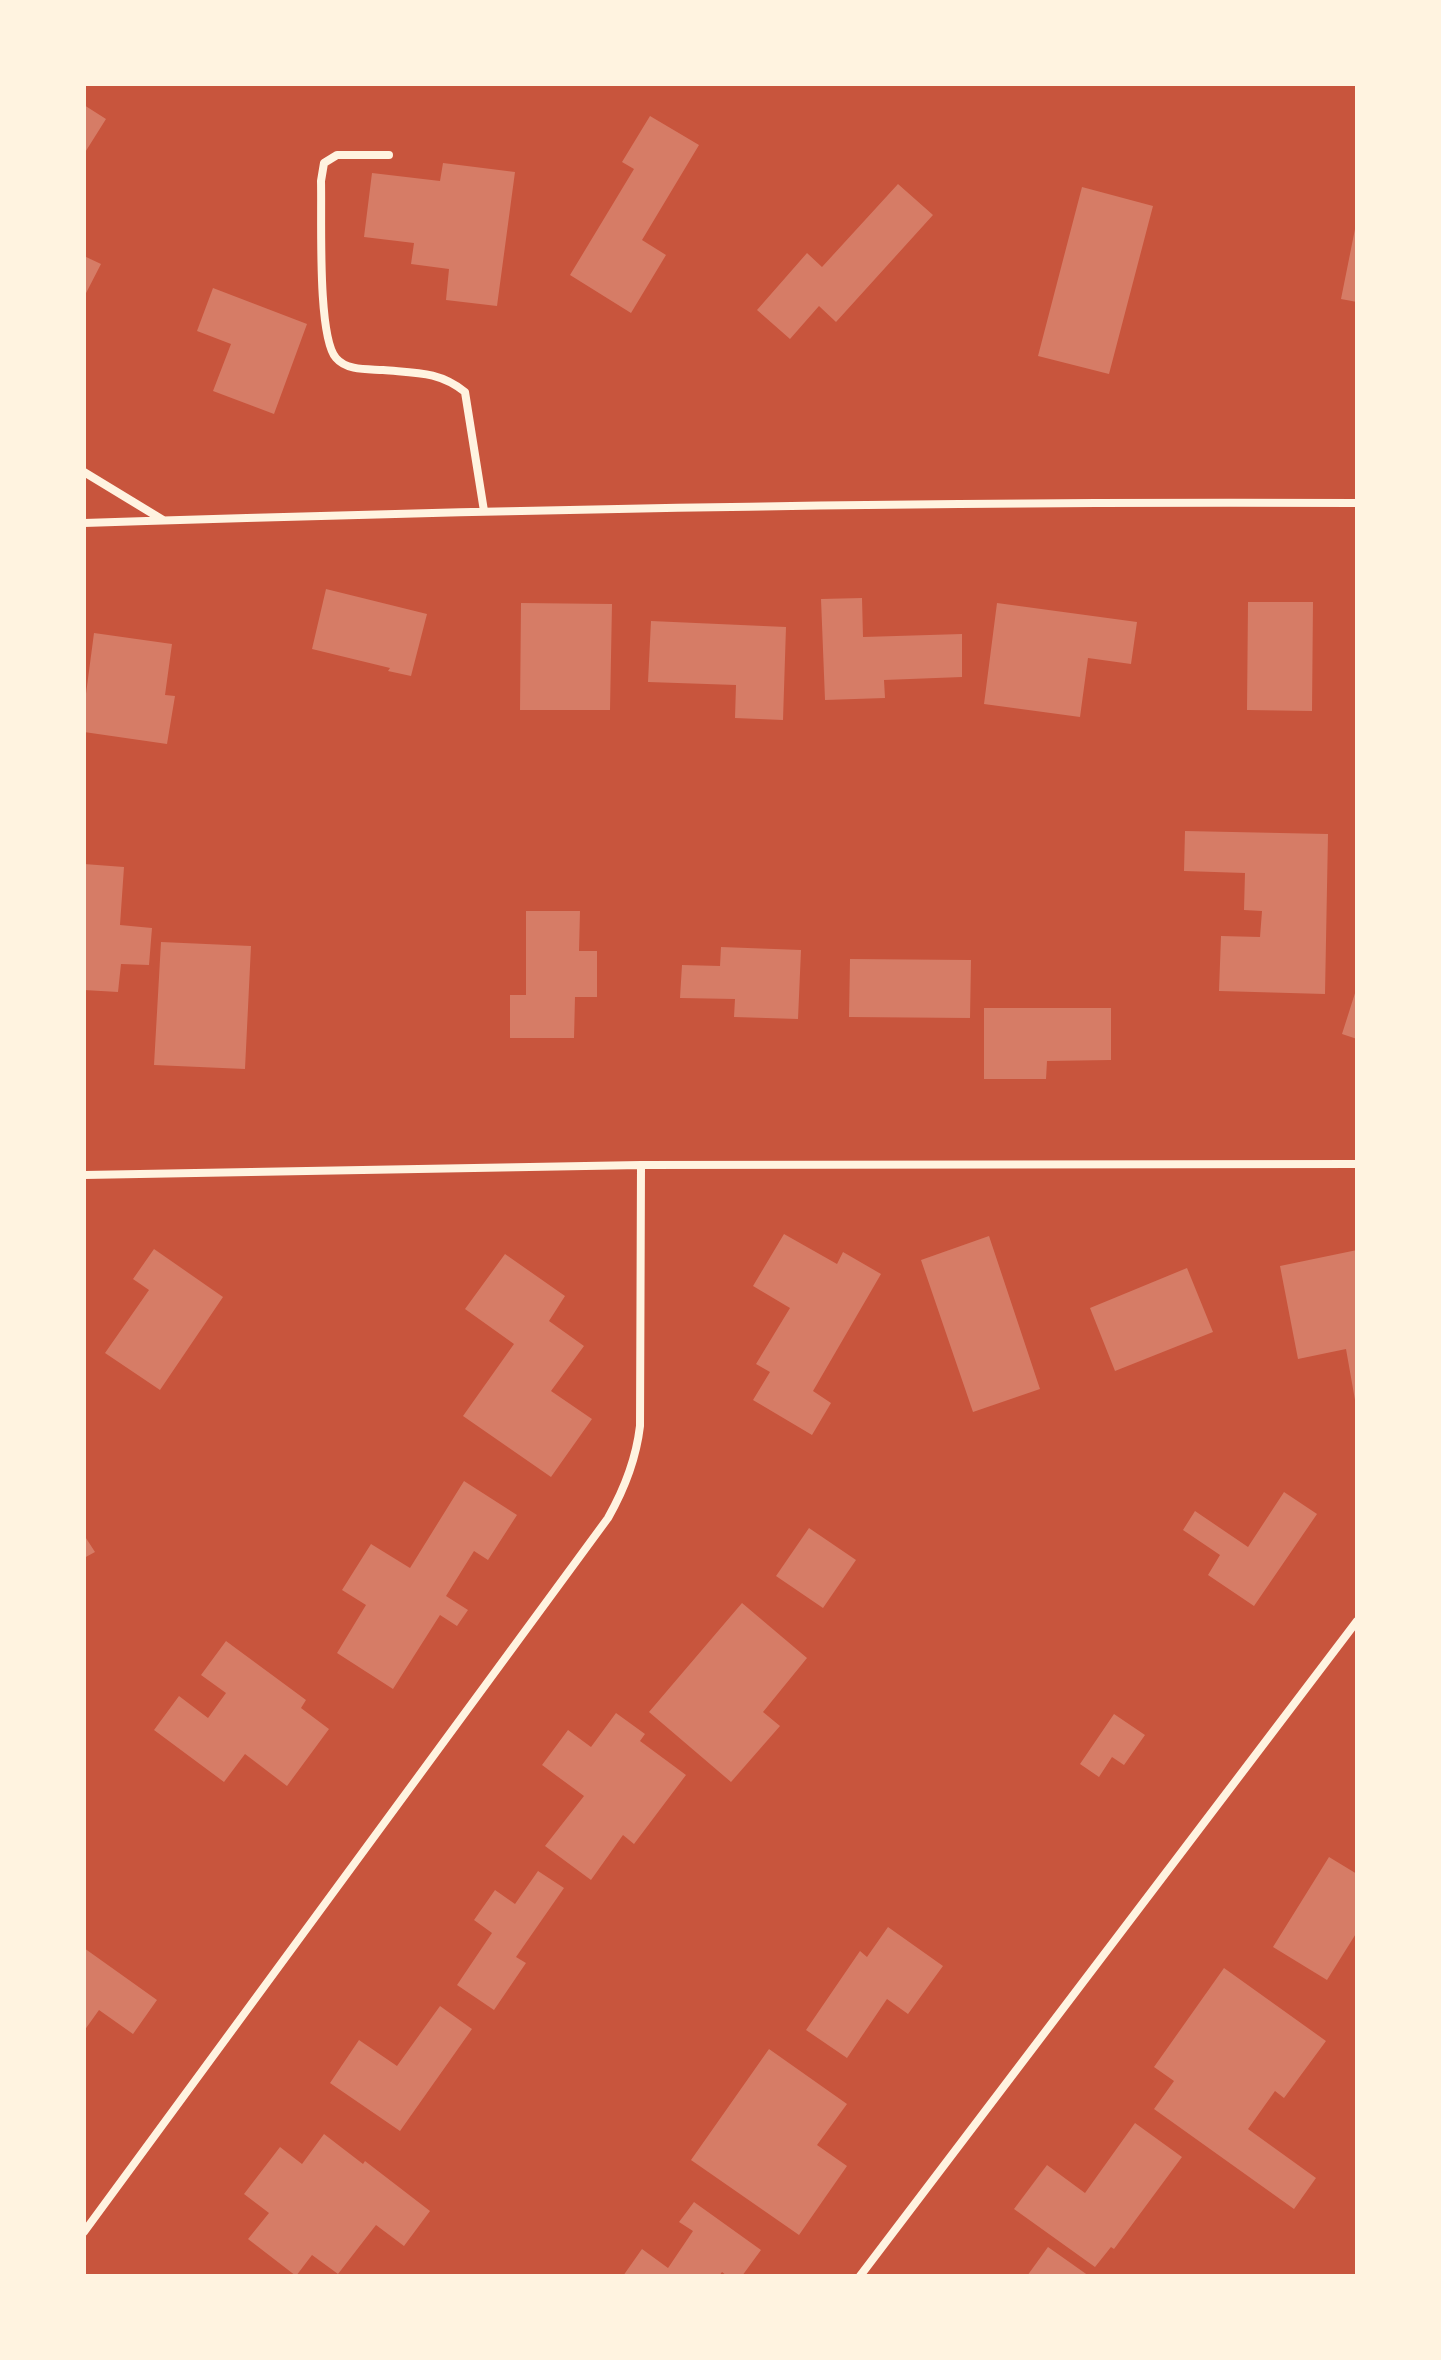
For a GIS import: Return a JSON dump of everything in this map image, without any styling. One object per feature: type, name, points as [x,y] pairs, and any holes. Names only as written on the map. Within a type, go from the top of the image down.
[{"type":"street","points":[[389,155],[337,155],[324,163],[321,181],[325,321],[330,348],[338,361],[351,367],[431,375],[450,380],[465,392],[484,511]]},
{"type":"street","points":[[84,472],[164,520]]},
{"type":"street","points":[[84,523],[484,511],[1022,501],[1357,503]]},
{"type":"street","points":[[84,1175],[641,1165],[1357,1164]]},
{"type":"street","points":[[84,2232],[608,1518],[625,1487],[637,1453],[640,1426],[641,1165]]},
{"type":"street","points":[[860,2276],[1357,1621]]},
{"type":"building","points":[[84,105],[106,119],[84,154]]},
{"type":"building","points":[[650,116],[699,145],[642,240],[666,255],[631,313],[570,275],[634,169],[622,162]]},
{"type":"building","points":[[443,163],[515,172],[497,306],[446,300],[449,269],[411,264],[414,243],[364,237],[372,173],[440,181]]},
{"type":"building","points":[[898,184],[933,215],[836,322],[819,306],[790,339],[757,310],[807,253],[822,267]]},
{"type":"building","points":[[1082,187],[1153,206],[1109,374],[1038,356]]},
{"type":"building","points":[[1357,224],[1357,302],[1341,299]]},
{"type":"building","points":[[84,256],[101,264],[84,297]]},
{"type":"building","points":[[213,288],[307,324],[274,414],[213,391],[231,344],[197,331]]},
{"type":"building","points":[[326,589],[427,614],[411,676],[312,649]]},
{"type":"building","points":[[862,598],[863,637],[962,634],[962,677],[884,680],[885,698],[825,700],[821,599]]},
{"type":"building","points":[[1248,602],[1313,602],[1312,711],[1247,710]]},
{"type":"building","points":[[521,603],[612,604],[610,710],[520,710]]},
{"type":"building","points":[[997,603],[1137,622],[1131,664],[1088,658],[1080,717],[984,704]]},
{"type":"building","points":[[651,621],[786,627],[783,720],[735,718],[736,685],[648,682]]},
{"type":"building","points":[[94,633],[172,644],[165,695],[175,696],[167,744],[84,732]]},
{"type":"building","points":[[1185,831],[1328,834],[1325,994],[1219,991],[1221,936],[1260,937],[1262,911],[1244,910],[1245,873],[1184,871]]},
{"type":"building","points":[[84,864],[124,867],[120,925],[152,928],[149,965],[121,964],[118,992],[84,990]]},
{"type":"building","points":[[526,911],[580,911],[579,951],[597,951],[597,997],[575,997],[574,1038],[510,1038],[510,995],[526,995]]},
{"type":"building","points":[[161,942],[251,946],[245,1069],[154,1065]]},
{"type":"building","points":[[721,947],[801,950],[798,1019],[734,1017],[735,999],[680,998],[682,965],[720,966]]},
{"type":"building","points":[[850,959],[971,960],[970,1018],[849,1017]]},
{"type":"building","points":[[1357,990],[1357,1039],[1342,1034]]},
{"type":"building","points":[[984,1008],[1111,1008],[1111,1060],[1047,1061],[1046,1079],[984,1079]]},
{"type":"building","points":[[784,1234],[837,1264],[843,1252],[881,1274],[813,1391],[831,1403],[812,1435],[753,1400],[770,1372],[756,1364],[790,1308],[753,1286]]},
{"type":"building","points":[[989,1236],[1040,1389],[973,1412],[921,1260]]},
{"type":"building","points":[[154,1249],[223,1297],[160,1390],[105,1353],[149,1290],[133,1279]]},
{"type":"building","points":[[1357,1250],[1355,1400],[1346,1349],[1298,1359],[1280,1266]]},
{"type":"building","points":[[505,1254],[565,1296],[549,1321],[584,1346],[551,1391],[592,1419],[551,1477],[463,1416],[514,1344],[465,1309]]},
{"type":"building","points":[[1187,1268],[1213,1332],[1115,1371],[1090,1308]]},
{"type":"building","points":[[464,1481],[517,1515],[488,1560],[474,1551],[446,1596],[468,1610],[457,1626],[440,1615],[393,1689],[337,1653],[366,1605],[342,1590],[371,1544],[410,1568]]},
{"type":"building","points":[[1284,1492],[1317,1514],[1254,1606],[1208,1575],[1220,1555],[1183,1530],[1195,1511],[1248,1547]]},
{"type":"building","points":[[809,1528],[856,1560],[823,1608],[776,1576]]},
{"type":"building","points":[[84,1535],[95,1552],[84,1558]]},
{"type":"building","points":[[742,1603],[807,1658],[763,1712],[780,1726],[731,1782],[649,1712]]},
{"type":"building","points":[[226,1641],[306,1700],[301,1708],[329,1729],[287,1786],[245,1754],[224,1782],[154,1730],[179,1696],[208,1718],[226,1693],[201,1675]]},
{"type":"building","points":[[616,1713],[645,1734],[640,1741],[686,1775],[634,1844],[623,1835],[591,1880],[545,1846],[584,1796],[542,1765],[568,1730],[591,1747]]},
{"type":"building","points":[[1114,1714],[1145,1735],[1124,1765],[1112,1757],[1099,1777],[1080,1764]]},
{"type":"building","points":[[1329,1857],[1357,1874],[1357,1932],[1327,1980],[1273,1947]]},
{"type":"building","points":[[538,1871],[564,1888],[516,1957],[526,1963],[494,2010],[457,1985],[492,1933],[474,1920],[495,1890],[515,1904]]},
{"type":"building","points":[[888,1927],[943,1966],[908,2014],[887,1999],[847,2058],[806,2030],[860,1951],[867,1957]]},
{"type":"building","points":[[84,1948],[157,2000],[133,2034],[99,2010],[84,2031]]},
{"type":"building","points":[[1224,1968],[1326,2041],[1284,2098],[1275,2091],[1248,2129],[1316,2178],[1294,2209],[1154,2109],[1174,2081],[1154,2067]]},
{"type":"building","points":[[440,2006],[472,2029],[400,2131],[330,2083],[359,2040],[397,2066]]},
{"type":"building","points":[[769,2049],[847,2104],[817,2145],[847,2166],[799,2235],[691,2160]]},
{"type":"building","points":[[1135,2123],[1182,2157],[1114,2249],[1111,2247],[1095,2267],[1014,2209],[1047,2165],[1085,2193]]},
{"type":"building","points":[[324,2134],[430,2211],[404,2246],[376,2225],[338,2274],[312,2255],[296,2276],[248,2239],[269,2213],[244,2194],[280,2147],[302,2164]]},
{"type":"building","points":[[694,2202],[761,2250],[742,2276],[727,2276],[722,2272],[719,2276],[623,2276],[642,2249],[668,2268],[693,2231],[679,2222]]},
{"type":"building","points":[[1048,2247],[1089,2276],[1027,2276]]}]
